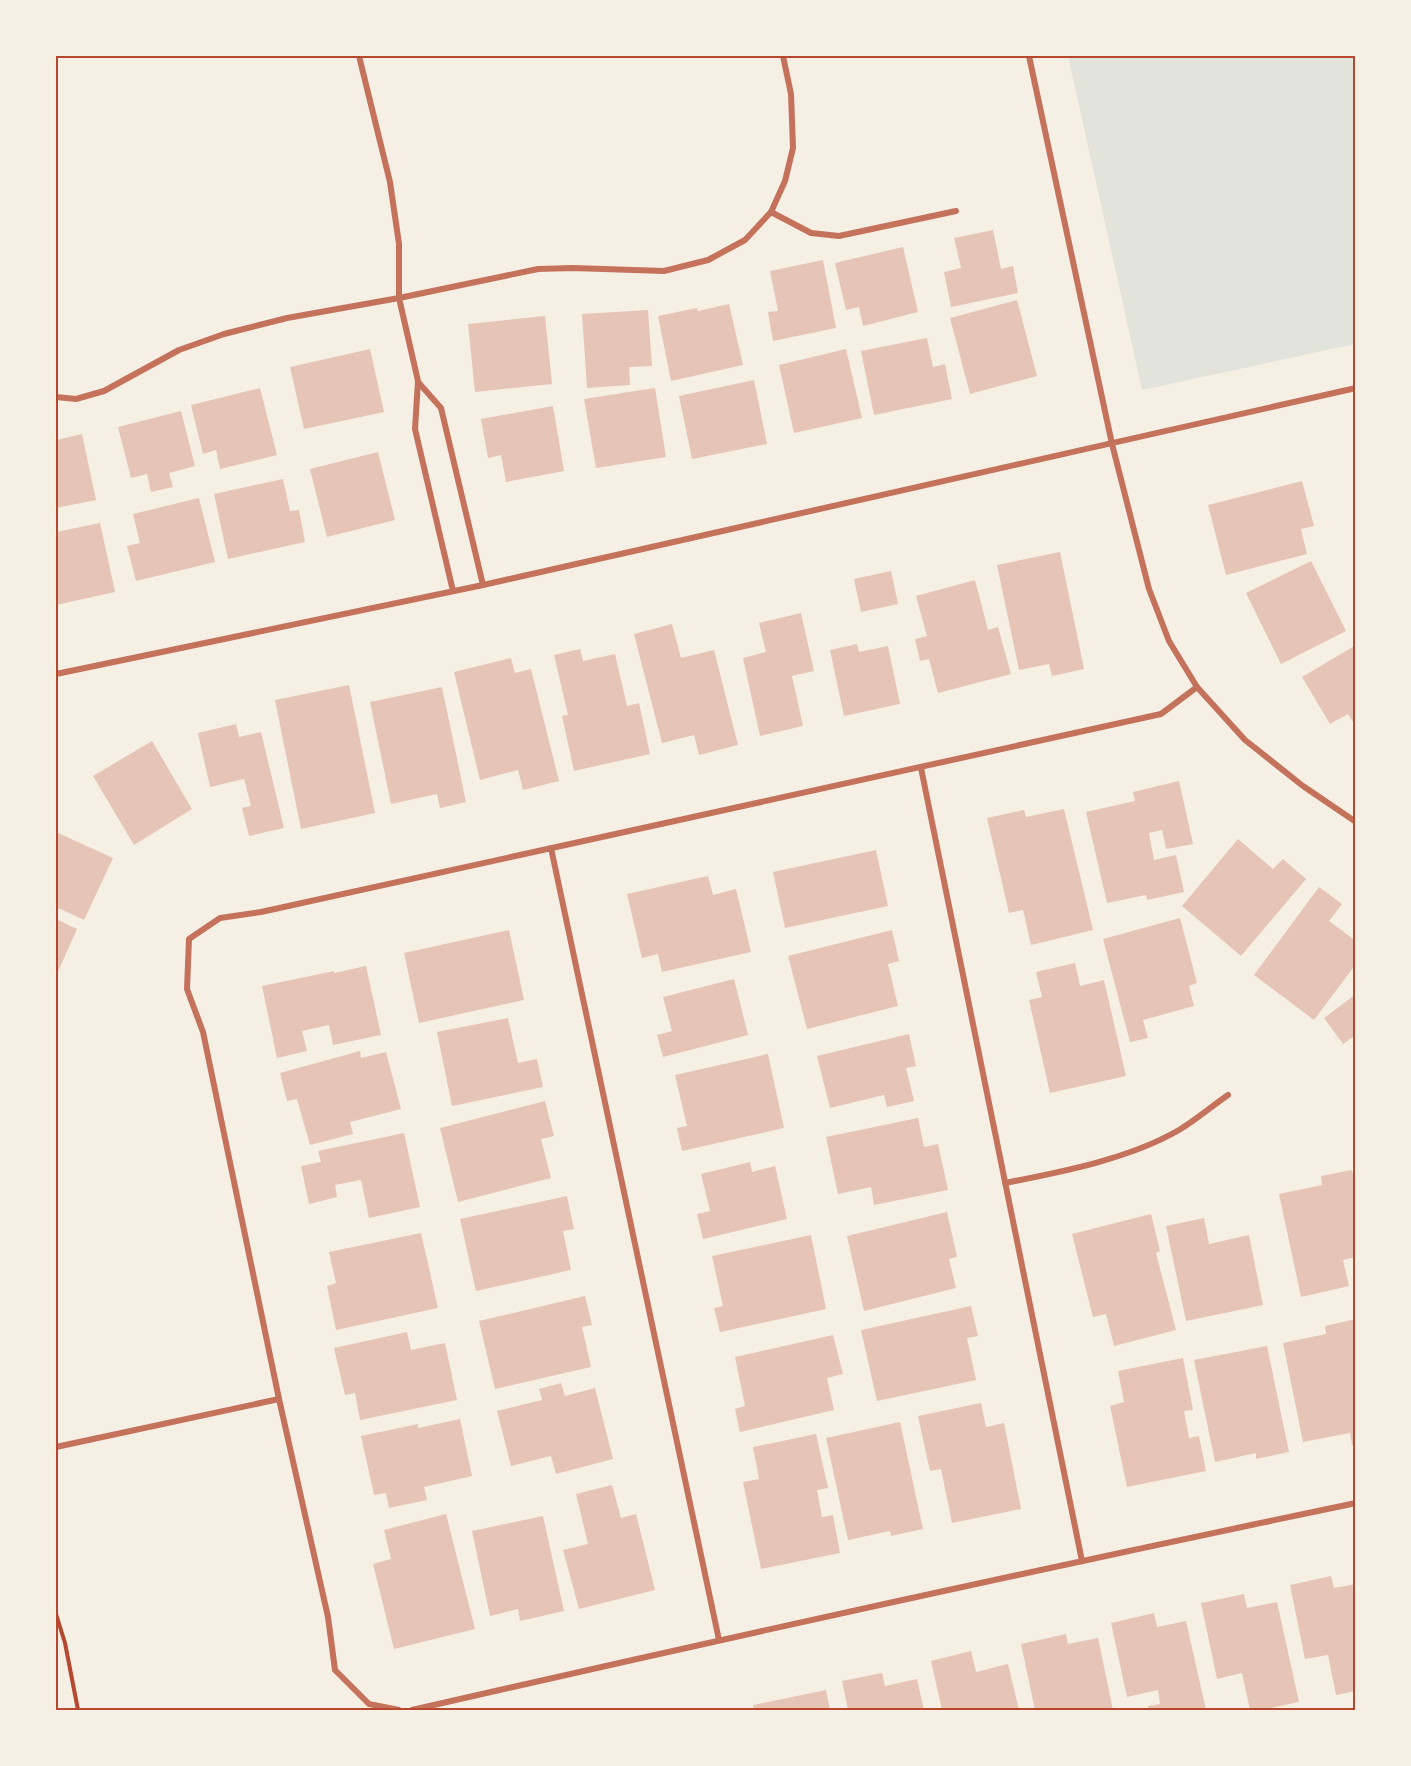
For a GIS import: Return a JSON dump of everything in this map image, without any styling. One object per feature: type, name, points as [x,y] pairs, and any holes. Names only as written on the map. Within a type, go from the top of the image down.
[{"type":"street","points":[[359,56],[390,182],[399,244],[399,298],[418,381],[415,429],[453,591]]},
{"type":"street","points":[[56,397],[76,399],[104,391],[179,350],[224,334],[287,318],[399,298],[538,269],[573,267],[664,271],[708,260],[745,240],[771,212],[785,181],[793,148],[791,94],[783,56]]},
{"type":"street","points":[[1029,56],[1112,444],[1149,589],[1168,641],[1197,687],[1245,740],[1303,786],[1356,822]]},
{"type":"street","points":[[771,212],[811,233],[839,236],[956,211]]},
{"type":"street","points":[[418,381],[441,408],[483,585]]},
{"type":"street","points":[[56,674],[483,585],[1356,388]]},
{"type":"street","points":[[399,1710],[369,1704],[335,1670],[327,1617],[203,1032],[187,989],[189,939],[220,918],[261,912],[1161,714],[1197,687]]},
{"type":"street","points":[[921,768],[1082,1561]]},
{"type":"street","points":[[551,848],[719,1640]]},
{"type":"street","points":[[1005,1183],[1069,1170],[1134,1150],[1179,1130],[1228,1095]]},
{"type":"street","points":[[56,1447],[279,1399]]},
{"type":"street","points":[[412,1710],[719,1640],[1356,1503]]},
{"type":"path","points":[[56,1614],[65,1643],[78,1710]]},
{"type":"shaded area","points":[[1068,56],[1355,56],[1355,344],[1142,390]]},
{"type":"building","points":[[993,230],[1001,269],[1013,266],[1018,293],[951,307],[944,272],[961,268],[954,238]]},
{"type":"building","points":[[903,247],[918,312],[863,326],[859,307],[846,310],[835,263]]},
{"type":"building","points":[[823,260],[836,328],[773,341],[768,312],[778,311],[770,271]]},
{"type":"building","points":[[1017,300],[1037,376],[970,394],[950,318]]},
{"type":"building","points":[[729,304],[743,365],[671,381],[658,316]]},
{"type":"building","points":[[648,310],[652,366],[629,367],[630,385],[587,388],[582,314]]},
{"type":"building","points":[[545,316],[552,384],[475,392],[468,324]]},
{"type":"building","points":[[927,338],[933,367],[945,364],[952,399],[874,415],[861,351]]},
{"type":"building","points":[[370,349],[384,412],[304,429],[290,367]]},
{"type":"building","points":[[846,349],[862,418],[794,433],[779,365]]},
{"type":"building","points":[[754,380],[767,444],[692,459],[679,396]]},
{"type":"building","points":[[260,388],[277,455],[220,469],[216,450],[203,454],[191,405]]},
{"type":"building","points":[[655,388],[666,457],[596,468],[584,399]]},
{"type":"building","points":[[553,406],[564,471],[506,482],[501,455],[488,458],[481,419]]},
{"type":"building","points":[[181,411],[195,466],[169,473],[173,487],[151,492],[147,474],[131,478],[118,427]]},
{"type":"building","points":[[82,434],[96,500],[56,508],[56,440]]},
{"type":"building","points":[[378,452],[395,520],[327,537],[310,469]]},
{"type":"building","points":[[283,479],[290,511],[299,510],[305,542],[228,559],[214,494]]},
{"type":"building","points":[[1302,481],[1314,526],[1301,529],[1307,554],[1226,575],[1208,505]]},
{"type":"building","points":[[199,498],[215,562],[136,581],[127,546],[140,543],[133,514]]},
{"type":"building","points":[[100,523],[115,592],[56,605],[56,532]]},
{"type":"building","points":[[1060,552],[1084,669],[1052,676],[1049,664],[1019,670],[997,565]]},
{"type":"building","points":[[1311,561],[1346,631],[1281,664],[1246,593]]},
{"type":"building","points":[[891,571],[898,604],[861,612],[854,579]]},
{"type":"building","points":[[975,580],[988,630],[998,627],[1011,674],[938,693],[929,659],[920,661],[915,639],[927,636],[916,596]]},
{"type":"building","points":[[801,613],[814,671],[792,676],[803,726],[760,736],[743,658],[766,652],[759,623]]},
{"type":"building","points":[[672,624],[681,658],[714,650],[738,745],[699,755],[694,735],[662,743],[634,634]]},
{"type":"building","points":[[857,644],[859,652],[888,646],[900,704],[844,716],[830,650]]},
{"type":"building","points":[[1356,645],[1356,727],[1348,714],[1330,724],[1302,677]]},
{"type":"building","points":[[580,649],[583,661],[615,654],[627,706],[639,703],[650,754],[574,771],[562,716],[568,715],[554,655]]},
{"type":"building","points":[[511,658],[515,673],[531,669],[559,781],[523,790],[518,770],[480,780],[454,672]]},
{"type":"building","points":[[349,685],[375,813],[301,829],[275,700]]},
{"type":"building","points":[[442,687],[466,802],[440,808],[437,794],[391,804],[370,702]]},
{"type":"building","points":[[236,724],[239,737],[261,732],[284,828],[249,836],[242,808],[251,806],[244,779],[210,787],[198,733]]},
{"type":"building","points":[[152,741],[192,809],[134,845],[93,776]]},
{"type":"building","points":[[1179,781],[1193,844],[1166,849],[1162,830],[1149,833],[1154,860],[1176,855],[1184,892],[1147,900],[1146,895],[1107,903],[1086,812],[1135,801],[1133,792]]},
{"type":"building","points":[[1064,809],[1093,930],[1031,945],[1023,910],[1009,913],[987,818],[1024,810],[1026,817]]},
{"type":"building","points":[[56,832],[113,858],[84,920],[56,907]]},
{"type":"building","points":[[1238,839],[1273,869],[1283,859],[1306,879],[1241,956],[1182,906]]},
{"type":"building","points":[[876,850],[888,906],[785,928],[773,872]]},
{"type":"building","points":[[708,876],[713,895],[736,889],[751,952],[662,972],[658,954],[642,958],[627,894]]},
{"type":"building","points":[[1319,887],[1342,904],[1329,921],[1356,941],[1356,964],[1314,1020],[1254,975]]},
{"type":"building","points":[[1180,918],[1197,983],[1189,986],[1194,1006],[1143,1020],[1148,1038],[1130,1042],[1103,939]]},
{"type":"building","points":[[56,919],[77,929],[56,976]]},
{"type":"building","points":[[509,930],[524,1000],[419,1023],[404,953]]},
{"type":"building","points":[[892,930],[899,961],[888,964],[898,1006],[807,1029],[788,956]]},
{"type":"building","points":[[1075,963],[1080,986],[1104,980],[1126,1076],[1050,1093],[1029,1000],[1042,997],[1036,972]]},
{"type":"building","points":[[366,966],[381,1035],[333,1045],[329,1025],[302,1031],[307,1051],[277,1058],[262,986]]},
{"type":"building","points":[[734,979],[748,1035],[663,1057],[657,1035],[672,1031],[663,997]]},
{"type":"building","points":[[1356,994],[1356,1035],[1343,1044],[1324,1018]]},
{"type":"building","points":[[508,1018],[518,1063],[537,1059],[543,1087],[452,1106],[437,1032]]},
{"type":"building","points":[[909,1034],[916,1066],[906,1068],[914,1101],[887,1107],[884,1095],[830,1108],[817,1056]]},
{"type":"building","points":[[360,1051],[361,1058],[386,1052],[401,1109],[350,1122],[353,1134],[310,1145],[297,1099],[287,1101],[280,1073]]},
{"type":"building","points":[[768,1054],[784,1128],[682,1151],[677,1128],[687,1126],[675,1075]]},
{"type":"building","points":[[545,1101],[554,1136],[541,1139],[551,1178],[458,1202],[440,1128]]},
{"type":"building","points":[[918,1118],[924,1147],[938,1144],[948,1190],[874,1205],[871,1187],[838,1194],[826,1137]]},
{"type":"building","points":[[404,1133],[420,1207],[369,1218],[361,1180],[335,1185],[337,1197],[309,1204],[301,1166],[321,1162],[318,1151]]},
{"type":"building","points":[[750,1162],[752,1172],[775,1166],[787,1219],[703,1239],[697,1214],[710,1211],[701,1174]]},
{"type":"building","points":[[1352,1170],[1356,1188],[1356,1257],[1343,1260],[1349,1286],[1301,1297],[1279,1194],[1322,1185],[1321,1176]]},
{"type":"building","points":[[567,1196],[574,1229],[563,1231],[571,1270],[476,1291],[460,1219]]},
{"type":"building","points":[[947,1212],[957,1257],[949,1259],[956,1288],[864,1311],[847,1236]]},
{"type":"building","points":[[1151,1214],[1160,1251],[1156,1253],[1176,1330],[1114,1346],[1106,1314],[1093,1317],[1072,1234]]},
{"type":"building","points":[[1204,1218],[1209,1244],[1249,1235],[1263,1305],[1186,1321],[1166,1226]]},
{"type":"building","points":[[421,1233],[438,1308],[336,1330],[327,1286],[336,1283],[329,1252]]},
{"type":"building","points":[[811,1235],[826,1309],[720,1332],[714,1308],[723,1306],[712,1256]]},
{"type":"building","points":[[585,1296],[592,1325],[582,1327],[591,1367],[495,1389],[479,1321]]},
{"type":"building","points":[[971,1306],[978,1336],[967,1338],[976,1380],[877,1401],[861,1330]]},
{"type":"building","points":[[1356,1319],[1356,1444],[1352,1445],[1350,1433],[1303,1442],[1283,1343],[1326,1334],[1325,1326]]},
{"type":"building","points":[[407,1332],[411,1350],[445,1343],[457,1400],[360,1420],[355,1393],[345,1395],[334,1348]]},
{"type":"building","points":[[833,1335],[843,1374],[827,1378],[834,1410],[740,1432],[735,1409],[745,1406],[735,1357]]},
{"type":"building","points":[[1267,1346],[1289,1452],[1256,1459],[1256,1453],[1215,1462],[1194,1360]]},
{"type":"building","points":[[1183,1358],[1193,1410],[1184,1411],[1189,1438],[1199,1436],[1206,1471],[1127,1487],[1110,1406],[1124,1402],[1118,1371]]},
{"type":"building","points":[[561,1383],[565,1396],[595,1388],[613,1459],[556,1474],[551,1456],[511,1466],[497,1411],[542,1400],[539,1389]]},
{"type":"building","points":[[981,1403],[986,1427],[1004,1423],[1021,1509],[952,1523],[941,1469],[930,1471],[918,1416]]},
{"type":"building","points":[[460,1419],[472,1476],[424,1487],[427,1500],[389,1508],[386,1493],[374,1495],[361,1436],[418,1424],[418,1428]]},
{"type":"building","points":[[900,1422],[923,1529],[891,1536],[890,1531],[848,1540],[826,1438]]},
{"type":"building","points":[[816,1434],[828,1488],[817,1490],[822,1517],[833,1515],[840,1553],[761,1569],[743,1482],[759,1479],[753,1447]]},
{"type":"building","points":[[612,1485],[621,1518],[636,1514],[655,1590],[579,1609],[563,1550],[588,1544],[576,1494]]},
{"type":"building","points":[[446,1514],[475,1629],[394,1649],[373,1564],[391,1559],[384,1530]]},
{"type":"building","points":[[543,1516],[564,1611],[520,1621],[518,1609],[490,1616],[472,1531]]},
{"type":"building","points":[[1331,1576],[1334,1588],[1356,1584],[1356,1691],[1336,1695],[1328,1655],[1305,1659],[1290,1585]]},
{"type":"building","points":[[1244,1594],[1247,1608],[1277,1602],[1299,1702],[1250,1710],[1242,1673],[1217,1679],[1201,1603]]},
{"type":"building","points":[[1154,1613],[1157,1627],[1186,1621],[1206,1710],[1149,1710],[1148,1706],[1160,1704],[1158,1690],[1127,1697],[1111,1623]]},
{"type":"building","points":[[1066,1634],[1068,1644],[1098,1638],[1113,1710],[1035,1710],[1021,1644]]},
{"type":"building","points":[[971,1651],[976,1672],[1008,1664],[1019,1710],[942,1710],[931,1661]]},
{"type":"building","points":[[882,1673],[885,1686],[917,1679],[924,1710],[848,1710],[842,1681]]},
{"type":"building","points":[[826,1690],[830,1710],[754,1710],[753,1705]]}]
